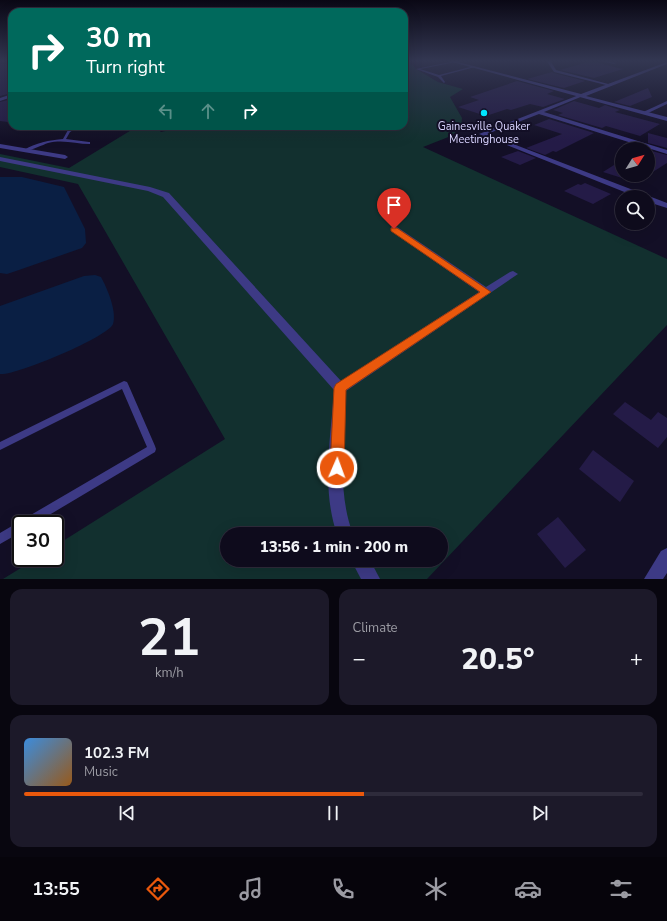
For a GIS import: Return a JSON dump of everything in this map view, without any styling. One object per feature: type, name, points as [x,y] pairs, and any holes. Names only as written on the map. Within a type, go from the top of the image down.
[{"type":"street","points":[[548,87],[667,119]]},
{"type":"street","points":[[605,87],[482,134],[626,190]]},
{"type":"street","points":[[644,113],[667,102]]},
{"type":"street","points":[[539,112],[667,152]]},
{"type":"street","points":[[0,146],[65,157]]},
{"type":"street","points":[[0,159],[150,189],[166,196],[340,388],[337,483],[341,527]]},
{"type":"street","points":[[655,202],[667,206]]},
{"type":"street","points":[[394,229],[486,292]]},
{"type":"street","points":[[340,388],[513,274]]},
{"type":"street","points":[[653,579],[667,557]]},
{"type":"street","points":[[364,567],[371,579]]},
{"type":"lane","points":[[64,140],[72,130]]},
{"type":"lane","points":[[26,150],[48,141],[64,140],[89,143]]},
{"type":"lane","points":[[0,446],[124,384],[152,450],[40,515]]},
{"type":"lane","points":[[0,538],[12,531]]},
{"type":"green space","points":[[408,87],[456,87],[463,89],[450,97],[462,118],[461,128],[451,136],[423,147],[667,259],[667,325],[448,557],[448,527],[220,527],[220,567],[438,567],[427,579],[3,579],[22,567],[64,567],[64,540],[225,439],[78,184],[0,167],[0,154],[69,168],[131,130],[159,130],[161,132],[170,130],[408,130]]},
{"type":"water","points":[[0,177],[22,177],[64,187],[85,229],[86,243],[82,248],[7,274],[0,273]]},
{"type":"water","points":[[95,275],[101,277],[113,306],[113,324],[95,338],[60,355],[23,369],[0,374],[0,306],[84,276]]},
{"type":"building","points":[[0,87],[8,87],[8,94],[0,96]]},
{"type":"building","points":[[499,87],[539,87],[554,91],[547,94],[565,99],[543,107],[530,104],[511,110],[507,109],[486,116],[458,107],[479,100],[470,97]]},
{"type":"building","points":[[648,88],[652,97],[630,106],[614,102]]},
{"type":"building","points":[[8,100],[8,122],[0,121],[0,102]]},
{"type":"building","points":[[574,101],[599,108],[605,105],[620,110],[615,112],[660,124],[640,136],[606,126],[602,128],[558,115],[563,113],[553,110]]},
{"type":"building","points":[[549,119],[594,133],[556,152],[553,151],[545,155],[526,148],[562,134],[534,125]]},
{"type":"building","points":[[648,133],[667,138],[667,148],[655,145],[655,142],[648,142]]},
{"type":"building","points":[[518,151],[536,158],[520,165],[501,157]]},
{"type":"building","points":[[655,152],[667,155],[667,163],[655,171]]},
{"type":"building","points":[[614,165],[615,165],[615,176],[603,172]]},
{"type":"building","points":[[585,183],[611,194],[593,204],[564,191],[578,184],[581,185]]},
{"type":"building","points":[[625,402],[651,420],[658,412],[667,418],[667,437],[658,448],[613,414]]},
{"type":"building","points":[[593,450],[634,481],[620,502],[579,469]]},
{"type":"building","points":[[558,517],[586,550],[565,568],[537,534]]},
{"type":"place","name":"Gainesville Quaker Meetinghouse","points":[[484,113]]},
{"type":"route","points":[[337,468],[340,388],[486,292],[394,229]]}]
